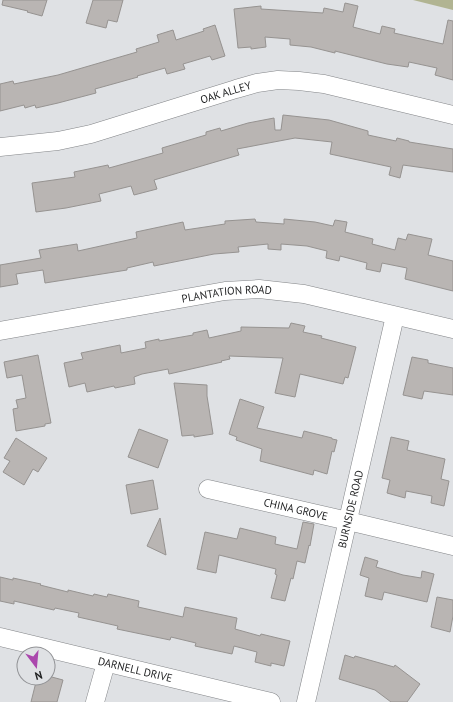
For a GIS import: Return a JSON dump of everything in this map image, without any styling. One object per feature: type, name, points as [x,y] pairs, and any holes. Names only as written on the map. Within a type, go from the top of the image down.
[{"type":"street","name":"OAK ALLEY","points":[[0,147],[58,141],[91,134],[236,89],[257,83],[278,80],[324,84],[453,115]]},
{"type":"street","name":"PLANTATION ROAD","points":[[0,331],[225,291],[259,289],[304,294],[453,329]]},
{"type":"street","name":"BURNSIDE ROAD","points":[[306,702],[395,316]]},
{"type":"street","name":"CHINA GROVE","points":[[208,489],[348,520],[453,546]]},
{"type":"street","name":"DARNELL DRIVE","points":[[0,638],[271,702]]},
{"type":"street","points":[[95,702],[106,663]]},
{"type":"green space","points":[[413,0],[453,0],[453,10]]},
{"type":"building","points":[[3,0],[47,0],[42,16],[2,5]]},
{"type":"building","points":[[93,0],[123,0],[117,22],[108,20],[106,28],[86,23]]},
{"type":"building","points":[[345,3],[358,6],[353,27],[380,34],[382,26],[395,29],[394,33],[443,44],[448,20],[453,21],[453,80],[435,75],[437,68],[409,62],[408,67],[387,64],[335,51],[335,53],[311,47],[290,45],[290,39],[265,37],[266,47],[251,49],[251,47],[238,48],[234,9],[261,6],[261,9],[323,13],[324,8],[343,12]]},
{"type":"building","points":[[215,25],[225,56],[212,60],[210,56],[183,64],[185,69],[167,74],[165,68],[95,89],[96,93],[58,103],[36,108],[35,105],[25,108],[24,105],[0,111],[0,84],[13,81],[14,84],[58,75],[137,52],[136,49],[159,42],[157,35],[173,30],[176,40],[204,31],[203,29]]},
{"type":"building","points":[[283,115],[329,120],[368,131],[368,135],[396,141],[397,138],[409,142],[453,149],[453,172],[403,165],[400,178],[389,175],[391,167],[330,154],[332,142],[295,138],[237,149],[239,155],[154,180],[157,189],[134,195],[131,186],[99,194],[101,201],[36,212],[32,183],[75,177],[74,172],[108,165],[109,168],[163,153],[162,148],[206,135],[206,132],[220,128],[221,131],[248,123],[274,118],[275,130],[281,130]]},
{"type":"building","points":[[255,219],[256,222],[284,224],[284,219],[315,222],[333,226],[335,220],[347,222],[345,232],[373,239],[372,244],[395,250],[398,238],[406,240],[408,234],[432,239],[428,255],[453,261],[453,291],[405,279],[407,268],[382,263],[380,272],[366,269],[367,263],[340,256],[339,261],[326,258],[327,251],[307,246],[281,244],[281,250],[268,249],[268,244],[238,247],[239,252],[214,254],[154,266],[153,262],[127,268],[127,270],[45,283],[43,270],[16,274],[18,284],[0,287],[0,265],[41,258],[39,250],[77,244],[78,251],[137,238],[136,232],[183,222],[185,230],[225,224],[225,221]]},
{"type":"building","points":[[291,323],[305,326],[303,332],[322,336],[321,338],[356,347],[348,378],[345,377],[343,384],[300,374],[295,397],[275,393],[283,358],[229,356],[230,359],[221,361],[222,362],[169,374],[168,369],[142,374],[134,377],[135,384],[115,388],[114,386],[87,392],[85,383],[69,387],[64,363],[83,359],[81,353],[120,345],[121,353],[146,348],[145,342],[193,335],[193,333],[207,330],[209,338],[241,331],[241,327],[289,328]]},
{"type":"building","points":[[38,355],[51,423],[45,424],[45,426],[16,431],[13,409],[18,408],[16,400],[26,398],[22,375],[7,378],[4,362]]},
{"type":"building","points":[[412,357],[428,360],[428,363],[453,368],[453,395],[424,391],[422,399],[403,395]]},
{"type":"building","points":[[174,383],[207,385],[207,396],[213,434],[194,437],[194,435],[182,436]]},
{"type":"building","points":[[240,399],[264,407],[257,428],[302,438],[304,431],[337,440],[334,452],[332,451],[327,474],[314,470],[313,475],[260,461],[262,449],[236,440],[237,437],[229,434]]},
{"type":"building","points":[[139,429],[168,440],[158,468],[128,457]]},
{"type":"building","points":[[391,437],[409,441],[407,450],[445,459],[441,479],[449,481],[444,506],[431,503],[432,496],[406,491],[405,498],[387,493],[390,480],[382,478]]},
{"type":"building","points":[[16,438],[47,458],[38,472],[33,469],[24,485],[3,472],[10,461],[4,458]]},
{"type":"building","points":[[153,480],[158,509],[131,514],[126,485]]},
{"type":"building","points":[[160,518],[166,555],[147,546]]},
{"type":"building","points":[[303,522],[314,524],[310,546],[309,545],[305,563],[297,561],[293,579],[291,578],[285,601],[271,598],[277,575],[275,574],[276,569],[219,555],[216,573],[197,569],[205,532],[237,539],[240,528],[276,537],[275,544],[297,549]]},
{"type":"building","points":[[365,557],[378,561],[376,567],[403,575],[421,578],[422,571],[434,574],[427,602],[384,592],[382,600],[365,596],[369,578],[360,575]]},
{"type":"building","points":[[0,577],[13,580],[13,578],[68,592],[68,590],[93,596],[94,594],[107,597],[108,594],[139,601],[138,607],[183,617],[185,607],[237,618],[235,629],[260,636],[261,634],[290,641],[284,666],[271,663],[271,666],[255,662],[257,652],[234,646],[232,654],[195,646],[196,643],[171,637],[170,640],[117,629],[118,626],[78,617],[79,613],[55,608],[54,610],[14,601],[14,604],[0,601]]},
{"type":"building","points":[[437,597],[453,600],[453,616],[450,632],[431,627]]},
{"type":"building","points":[[345,655],[354,658],[355,656],[394,667],[395,665],[420,684],[407,702],[391,702],[375,690],[339,679]]},
{"type":"building","points":[[56,678],[63,680],[57,702],[31,702],[35,686],[56,686]]}]
